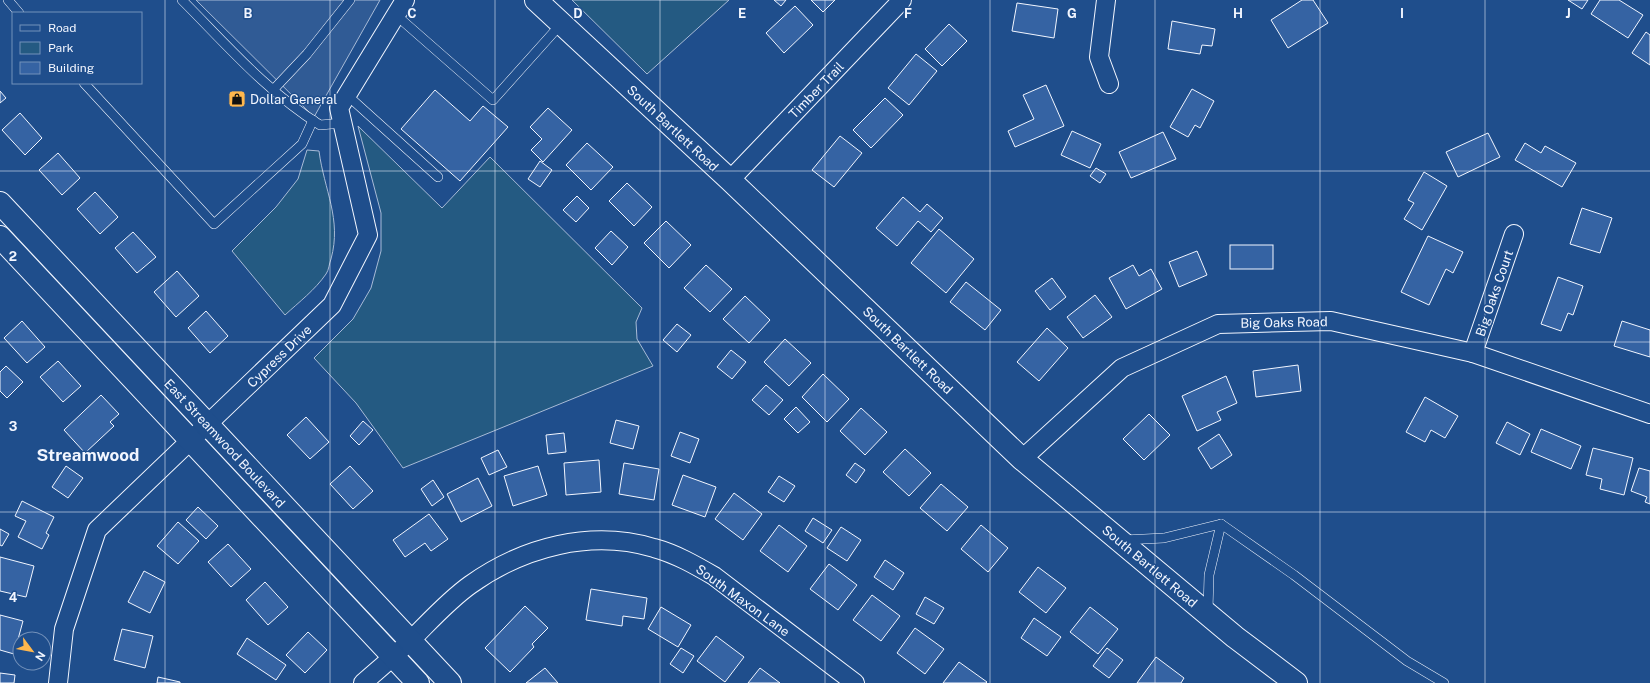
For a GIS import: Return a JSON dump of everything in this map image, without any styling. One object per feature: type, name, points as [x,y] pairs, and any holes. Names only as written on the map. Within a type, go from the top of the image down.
[{"type":"street","name":"South Bartlett Road","points":[[536,0],[730,180],[1022,459],[1235,637],[1296,683]]},
{"type":"street","name":"Timber Trail","points":[[730,180],[902,0]]},
{"type":"street","points":[[1106,0],[1099,57],[1108,84]]},
{"type":"street","name":"Cypress Drive","points":[[58,683],[64,629],[97,530],[332,305],[368,235],[339,108],[401,8]]},
{"type":"street","name":"East Streamwood Boulevard","points":[[0,202],[450,683]]},
{"type":"street","name":"Big Oaks Court","points":[[1474,353],[1514,234]]},
{"type":"street","name":"East Streamwood Boulevard","points":[[0,237],[418,683]]},
{"type":"street","name":"Big Oaks Road","points":[[1022,459],[1122,368],[1218,324],[1331,321],[1474,353],[1650,414]]},
{"type":"street","name":"South Maxon Lane","points":[[363,683],[469,585],[508,562],[558,544],[602,539],[634,543],[654,548],[694,564],[714,576],[855,683]]},
{"type":"lane","points":[[8,0],[18,12]]},
{"type":"lane","points":[[182,0],[225,45],[273,90],[320,125],[342,123]]},
{"type":"lane","points":[[273,90],[307,54],[350,0]]},
{"type":"lane","points":[[401,8],[492,100],[561,24]]},
{"type":"lane","points":[[85,84],[214,224],[302,144],[313,120]]},
{"type":"lane","points":[[347,94],[438,177]]},
{"type":"lane","points":[[1208,614],[1209,575],[1221,524]]},
{"type":"lane","points":[[1118,540],[1164,538],[1221,524],[1294,575],[1407,661],[1444,683]]},
{"type":"green space","points":[[572,0],[729,0],[647,74]]},
{"type":"green space","points":[[358,126],[442,208],[490,157],[642,308],[636,322],[637,339],[653,366],[403,468],[356,403],[314,358],[353,319],[371,288],[381,251],[381,213]]},
{"type":"green space","points":[[307,150],[319,151],[331,205],[334,244],[328,271],[322,280],[285,315],[232,251],[276,207],[298,179]]},
{"type":"shaded area","points":[[196,0],[380,0],[314,117]]},
{"type":"building","points":[[774,0],[786,0],[781,6]]},
{"type":"building","points":[[811,0],[835,0],[823,12]]},
{"type":"building","points":[[1302,0],[1313,0],[1328,23],[1288,48],[1271,20]]},
{"type":"building","points":[[1568,0],[1588,0],[1582,9]]},
{"type":"building","points":[[1600,0],[1619,0],[1643,15],[1628,38],[1591,14]]},
{"type":"building","points":[[1017,3],[1058,9],[1054,38],[1012,31]]},
{"type":"building","points":[[795,6],[813,25],[784,53],[766,33]]},
{"type":"building","points":[[1172,21],[1215,29],[1212,46],[1202,45],[1200,54],[1168,49]]},
{"type":"building","points":[[949,24],[967,41],[942,66],[925,49]]},
{"type":"building","points":[[1646,32],[1650,35],[1650,65],[1632,53]]},
{"type":"building","points":[[916,54],[937,71],[909,105],[888,88]]},
{"type":"building","points":[[1046,85],[1064,126],[1015,147],[1008,131],[1034,119],[1023,95]]},
{"type":"building","points":[[1192,89],[1214,101],[1200,128],[1195,125],[1188,137],[1170,127]]},
{"type":"building","points":[[435,90],[470,121],[483,106],[508,127],[460,181],[401,129]]},
{"type":"building","points":[[0,91],[6,98],[0,103]]},
{"type":"building","points":[[885,98],[903,115],[871,148],[853,130]]},
{"type":"building","points":[[548,108],[572,130],[543,162],[531,150],[542,139],[530,127]]},
{"type":"building","points":[[20,113],[42,138],[25,155],[2,130]]},
{"type":"building","points":[[1072,131],[1101,144],[1090,168],[1061,155]]},
{"type":"building","points":[[1163,132],[1176,159],[1131,178],[1119,152]]},
{"type":"building","points":[[1488,133],[1500,157],[1458,177],[1446,152]]},
{"type":"building","points":[[840,136],[862,153],[834,187],[812,170]]},
{"type":"building","points":[[587,143],[613,167],[591,190],[566,165]]},
{"type":"building","points":[[1525,143],[1541,153],[1545,146],[1576,163],[1562,187],[1515,160]]},
{"type":"building","points":[[58,153],[80,178],[62,195],[39,170]]},
{"type":"building","points":[[540,161],[552,170],[540,187],[528,179]]},
{"type":"building","points":[[1096,168],[1106,174],[1100,183],[1090,176]]},
{"type":"building","points":[[1424,172],[1447,186],[1422,230],[1404,219],[1414,203],[1408,200]]},
{"type":"building","points":[[627,183],[652,207],[634,226],[609,201]]},
{"type":"building","points":[[95,192],[118,217],[100,234],[77,209]]},
{"type":"building","points":[[577,196],[589,208],[576,222],[563,210]]},
{"type":"building","points":[[903,197],[920,212],[927,204],[943,218],[931,232],[918,221],[897,246],[876,228]]},
{"type":"building","points":[[1582,208],[1612,218],[1600,253],[1570,244]]},
{"type":"building","points":[[666,221],[691,245],[669,268],[644,243]]},
{"type":"building","points":[[939,229],[974,259],[946,293],[911,263]]},
{"type":"building","points":[[611,231],[628,247],[612,265],[595,248]]},
{"type":"building","points":[[133,232],[156,257],[137,273],[115,248]]},
{"type":"building","points":[[1428,236],[1463,252],[1453,273],[1446,269],[1429,305],[1401,292]]},
{"type":"building","points":[[1230,245],[1273,245],[1273,269],[1230,269]]},
{"type":"building","points":[[1197,251],[1207,275],[1179,287],[1169,262]]},
{"type":"building","points":[[706,265],[732,289],[710,312],[684,288]]},
{"type":"building","points":[[1133,265],[1139,276],[1151,269],[1162,289],[1126,309],[1109,278]]},
{"type":"building","points":[[177,271],[199,296],[176,317],[154,292]]},
{"type":"building","points":[[1558,277],[1583,286],[1573,315],[1568,313],[1561,331],[1541,324]]},
{"type":"building","points":[[1052,278],[1066,297],[1050,310],[1035,291]]},
{"type":"building","points":[[966,282],[1001,310],[985,330],[950,302]]},
{"type":"building","points":[[1095,295],[1112,317],[1083,338],[1067,317]]},
{"type":"building","points":[[745,296],[770,320],[749,343],[723,319]]},
{"type":"building","points":[[206,311],[228,336],[210,353],[188,328]]},
{"type":"building","points":[[22,321],[45,347],[27,363],[4,338]]},
{"type":"building","points":[[1622,321],[1650,330],[1650,357],[1614,346]]},
{"type":"building","points":[[677,324],[691,335],[677,352],[663,340]]},
{"type":"building","points":[[1047,328],[1068,348],[1039,381],[1017,362]]},
{"type":"building","points":[[785,339],[811,363],[789,386],[764,362]]},
{"type":"building","points":[[731,350],[746,362],[732,379],[717,367]]},
{"type":"building","points":[[58,361],[81,386],[63,402],[40,377]]},
{"type":"building","points":[[1298,365],[1301,391],[1256,397],[1253,371]]},
{"type":"building","points":[[6,366],[23,382],[7,398],[0,391],[0,372]]},
{"type":"building","points":[[823,374],[849,399],[827,422],[802,397]]},
{"type":"building","points":[[1226,376],[1237,403],[1217,412],[1221,420],[1197,431],[1182,396]]},
{"type":"building","points":[[766,385],[783,400],[769,415],[752,400]]},
{"type":"building","points":[[101,395],[119,414],[110,422],[114,426],[85,453],[64,430]]},
{"type":"building","points":[[1425,397],[1458,416],[1445,438],[1431,430],[1425,442],[1406,432]]},
{"type":"building","points":[[796,407],[810,422],[798,433],[784,419]]},
{"type":"building","points":[[861,408],[887,432],[865,455],[840,431]]},
{"type":"building","points":[[1149,414],[1170,435],[1144,460],[1123,439]]},
{"type":"building","points":[[306,417],[329,442],[310,459],[287,435]]},
{"type":"building","points":[[616,420],[639,426],[633,449],[610,443]]},
{"type":"building","points":[[363,421],[373,430],[359,445],[350,436]]},
{"type":"building","points":[[1507,422],[1530,434],[1520,455],[1496,443]]},
{"type":"building","points":[[1541,429],[1581,446],[1571,469],[1531,452]]},
{"type":"building","points":[[680,432],[699,439],[690,463],[671,456]]},
{"type":"building","points":[[564,433],[566,452],[548,454],[546,435]]},
{"type":"building","points":[[1219,434],[1232,455],[1211,469],[1198,448]]},
{"type":"building","points":[[1593,448],[1633,458],[1624,495],[1600,489],[1602,479],[1586,475]]},
{"type":"building","points":[[905,449],[931,473],[909,496],[883,472]]},
{"type":"building","points":[[498,450],[507,467],[489,475],[481,458]]},
{"type":"building","points":[[599,460],[601,492],[566,495],[564,463]]},
{"type":"building","points":[[624,463],[659,469],[654,500],[619,494]]},
{"type":"building","points":[[855,463],[865,470],[856,483],[846,475]]},
{"type":"building","points":[[66,466],[83,478],[68,498],[52,487]]},
{"type":"building","points":[[350,466],[373,491],[353,509],[330,484]]},
{"type":"building","points":[[538,466],[547,495],[513,506],[504,476]]},
{"type":"building","points":[[1639,468],[1650,471],[1650,504],[1645,502],[1647,497],[1631,491]]},
{"type":"building","points":[[683,475],[716,487],[705,517],[672,505]]},
{"type":"building","points":[[779,476],[795,486],[784,502],[768,492]]},
{"type":"building","points":[[478,478],[492,506],[461,522],[447,494]]},
{"type":"building","points":[[433,480],[444,497],[432,506],[421,489]]},
{"type":"building","points":[[941,484],[968,507],[947,531],[920,508]]},
{"type":"building","points":[[734,493],[762,514],[743,540],[715,519]]},
{"type":"building","points":[[22,501],[54,517],[46,533],[49,535],[42,549],[18,537],[26,521],[15,516]]},
{"type":"building","points":[[198,507],[218,526],[206,539],[186,520]]},
{"type":"building","points":[[429,514],[448,539],[431,551],[425,543],[405,557],[393,540]]},
{"type":"building","points":[[813,518],[832,530],[823,543],[805,531]]},
{"type":"building","points":[[178,522],[199,541],[178,564],[157,546]]},
{"type":"building","points":[[779,525],[807,546],[788,572],[760,551]]},
{"type":"building","points":[[981,525],[1008,548],[988,572],[961,549]]},
{"type":"building","points":[[841,527],[861,540],[847,561],[827,548]]},
{"type":"building","points":[[0,529],[9,534],[2,546],[0,545]]},
{"type":"building","points":[[228,544],[251,569],[231,587],[208,562]]},
{"type":"building","points":[[0,557],[34,566],[26,597],[0,591]]},
{"type":"building","points":[[885,560],[904,573],[893,590],[874,577]]},
{"type":"building","points":[[829,564],[857,585],[838,610],[810,589]]},
{"type":"building","points":[[1038,567],[1066,588],[1046,613],[1019,592]]},
{"type":"building","points":[[144,571],[165,582],[150,613],[128,602]]},
{"type":"building","points":[[265,582],[288,607],[268,625],[246,600]]},
{"type":"building","points":[[591,589],[647,598],[644,619],[623,616],[622,626],[586,620]]},
{"type":"building","points":[[872,595],[900,616],[881,641],[853,620]]},
{"type":"building","points":[[925,597],[944,608],[934,624],[916,614]]},
{"type":"building","points":[[525,606],[548,628],[532,644],[534,647],[510,672],[485,648]]},
{"type":"building","points":[[661,607],[691,625],[678,647],[648,629]]},
{"type":"building","points":[[1090,607],[1118,629],[1098,654],[1070,632]]},
{"type":"building","points":[[0,615],[23,621],[20,631],[12,631],[12,653],[0,650]]},
{"type":"building","points":[[1034,618],[1061,637],[1047,656],[1021,638]]},
{"type":"building","points":[[915,628],[944,649],[925,674],[897,653]]},
{"type":"building","points":[[122,629],[153,636],[145,668],[114,660]]},
{"type":"building","points":[[308,632],[327,650],[305,673],[286,655]]},
{"type":"building","points":[[716,636],[744,657],[725,682],[697,661]]},
{"type":"building","points":[[247,638],[286,665],[276,680],[237,654]]},
{"type":"building","points":[[681,648],[694,656],[683,673],[670,664]]},
{"type":"building","points":[[1107,648],[1123,660],[1109,678],[1093,666]]},
{"type":"building","points":[[1156,657],[1184,678],[1181,683],[1137,683]]},
{"type":"building","points":[[959,662],[987,682],[943,683]]},
{"type":"building","points":[[545,668],[558,683],[526,683]]},
{"type":"building","points":[[760,668],[780,683],[748,683]]},
{"type":"building","points":[[0,673],[15,675],[14,683],[0,683]]},
{"type":"building","points":[[158,677],[180,682],[180,683],[157,683]]},
{"type":"place","name":"Dollar General","points":[[237,99]]},
{"type":"district","name":"Streamwood","points":[[88,455]]}]
